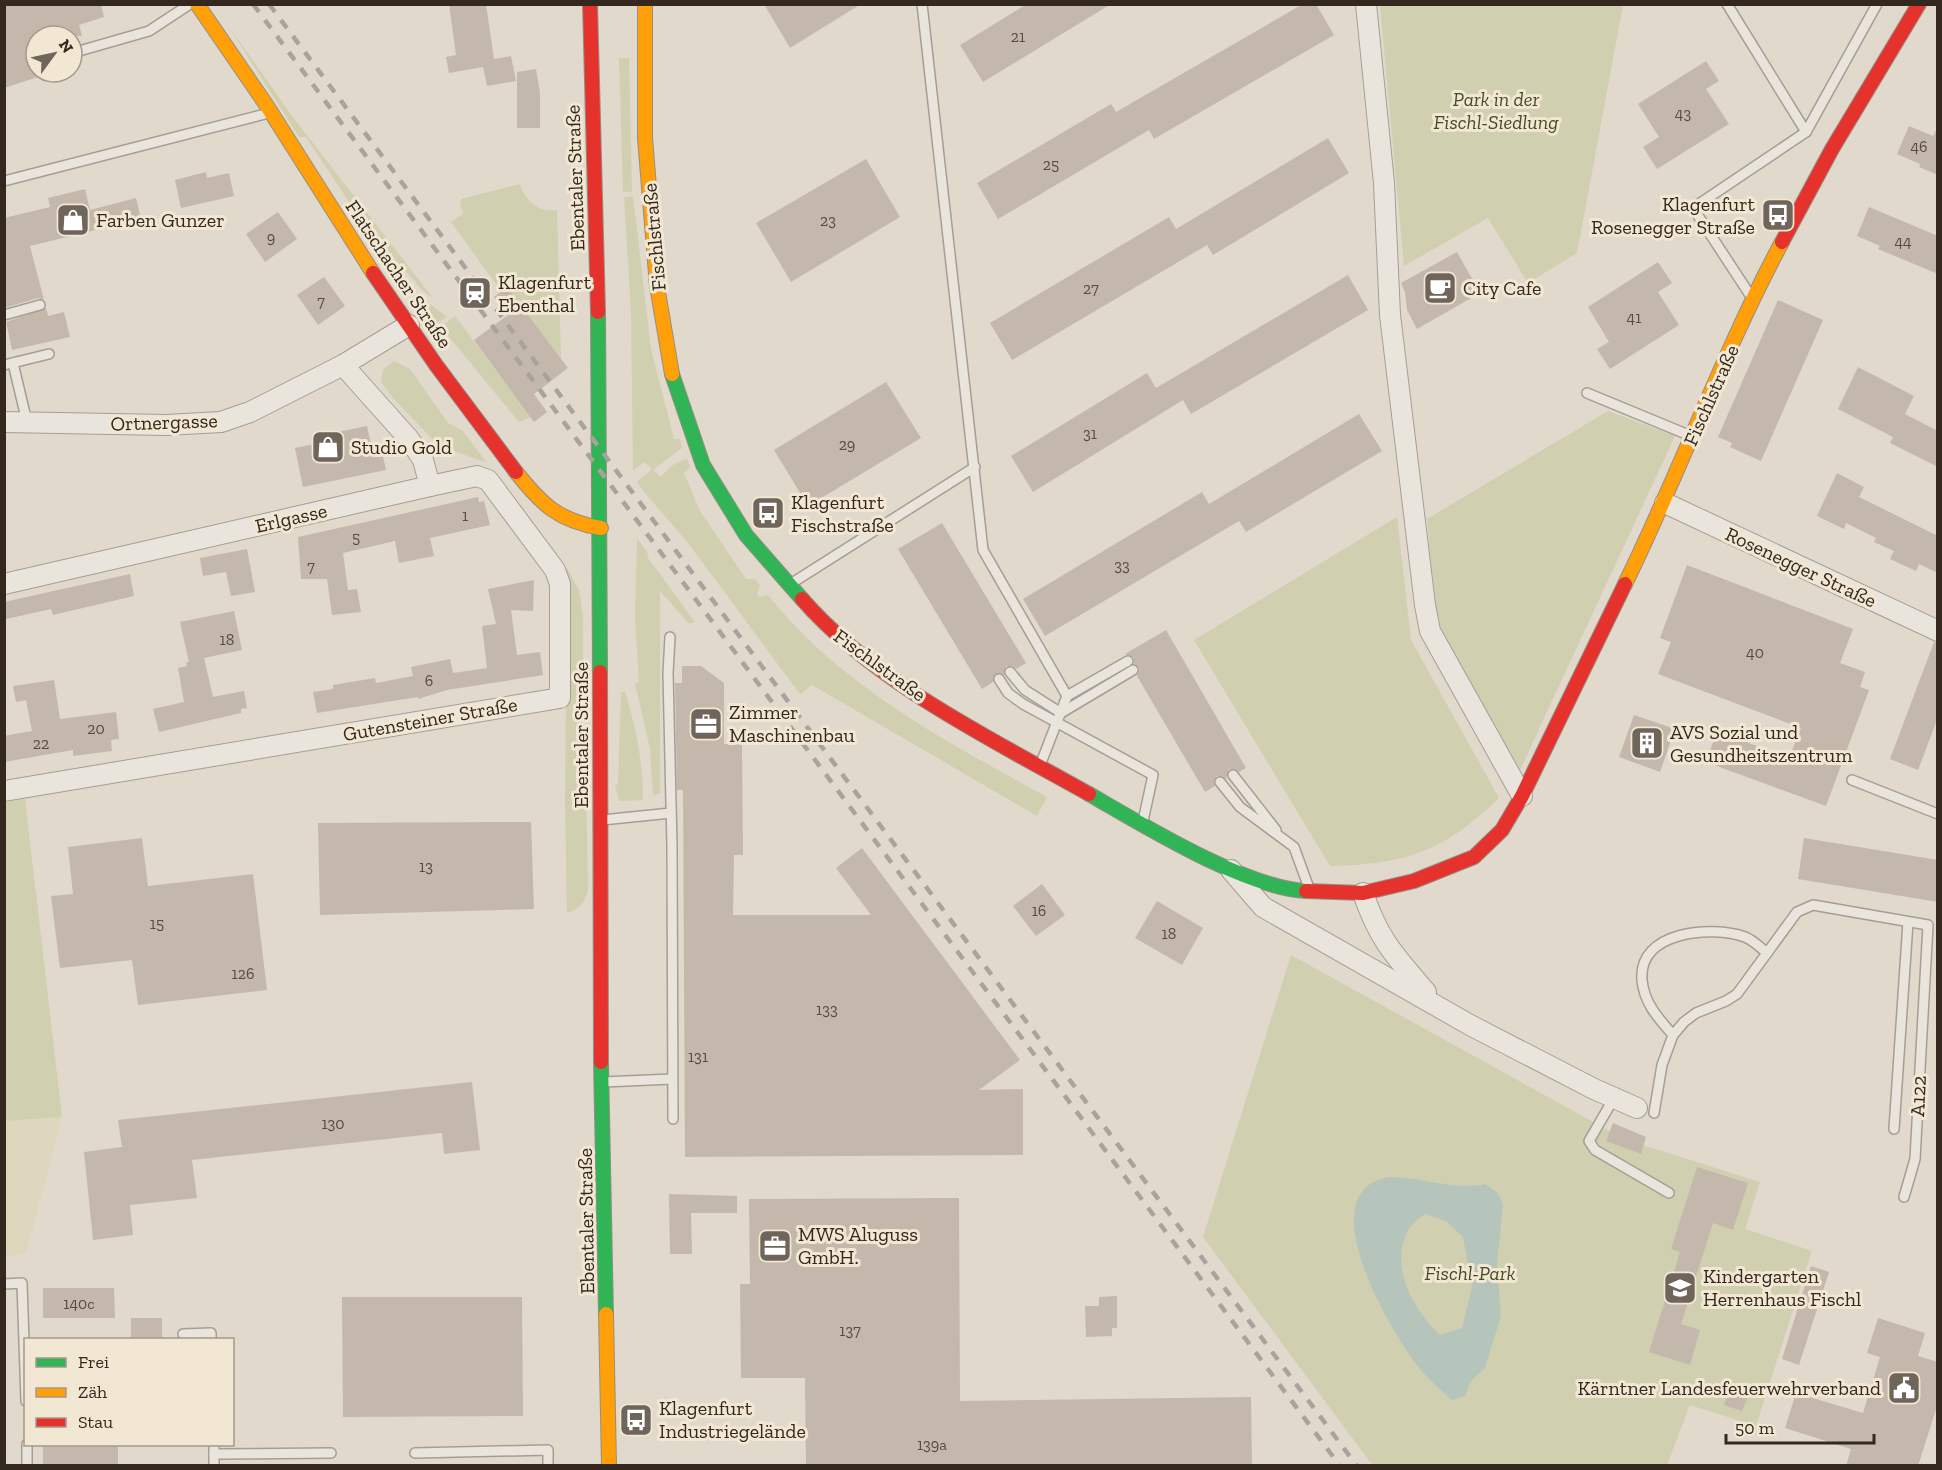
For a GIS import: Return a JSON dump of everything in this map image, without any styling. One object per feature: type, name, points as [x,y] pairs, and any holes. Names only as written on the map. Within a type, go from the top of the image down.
[{"type":"street","name":"Flatschacher Straße","points":[[197,4],[455,391],[547,507],[577,524],[601,528]]},
{"type":"street","name":"Ebentaler Straße","points":[[590,4],[598,293],[601,528],[602,1082],[609,1466]]},
{"type":"street","name":"Fischlstraße","points":[[645,4],[645,138],[657,286],[671,372],[703,465],[746,535],[819,620],[860,655],[953,717],[1143,824],[1231,870],[1292,890],[1363,892],[1414,881],[1474,857],[1502,830],[1522,796],[1665,503],[1753,300],[1790,223],[1919,4]]},
{"type":"street","points":[[1366,4],[1384,183],[1390,315],[1430,631],[1522,796]]},
{"type":"street","name":"Ortnergasse","points":[[4,422],[166,425],[221,422],[250,412],[344,364],[409,325]]},
{"type":"street","points":[[344,364],[410,439],[423,460],[430,486]]},
{"type":"street","name":"Gutensteiner Straße","points":[[4,791],[560,698],[560,584],[555,570],[488,480],[477,476],[430,486]]},
{"type":"street","name":"Erlgasse","points":[[4,584],[430,486]]},
{"type":"street","name":"Rosenegger Straße","points":[[1665,503],[1938,631]]},
{"type":"street","points":[[1231,870],[1263,907],[1470,1024],[1614,1098],[1645,1110]]},
{"type":"street","points":[[1363,892],[1374,924],[1386,946],[1436,1003]]},
{"type":"lane","points":[[84,50],[149,31],[190,4]]},
{"type":"lane","points":[[922,4],[984,550],[1067,696]]},
{"type":"lane","points":[[1727,4],[1806,132]]},
{"type":"lane","points":[[1753,300],[1693,208],[1806,132],[1877,4]]},
{"type":"lane","points":[[4,181],[271,112]]},
{"type":"lane","points":[[4,315],[40,305]]},
{"type":"lane","points":[[27,422],[9,364],[49,354]]},
{"type":"lane","points":[[1587,393],[1693,436]]},
{"type":"lane","points":[[788,585],[975,467]]},
{"type":"lane","points":[[670,637],[668,673],[673,1119]]},
{"type":"lane","points":[[1040,766],[1067,696],[1128,660]]},
{"type":"lane","points":[[1061,713],[1134,670]]},
{"type":"lane","points":[[1010,672],[1025,690],[1061,713]]},
{"type":"lane","points":[[999,679],[1008,693],[1057,724],[1153,775],[1143,824]]},
{"type":"lane","points":[[1233,775],[1280,836]]},
{"type":"lane","points":[[1852,780],[1938,813]]},
{"type":"lane","points":[[1220,783],[1240,807],[1294,847],[1310,891]]},
{"type":"lane","points":[[600,820],[670,813]]},
{"type":"lane","points":[[1645,1110],[1673,1035],[1696,1013],[1737,994],[1797,912],[1813,905],[1908,922]]},
{"type":"lane","name":"A122","points":[[1894,1129],[1908,922],[1928,925],[1915,1159],[1904,1197]]},
{"type":"lane","points":[[1673,1035],[1655,1016],[1645,996],[1642,977],[1646,961],[1657,947],[1690,931],[1715,932],[1746,937],[1767,953]]},
{"type":"lane","points":[[602,1082],[672,1079]]},
{"type":"lane","points":[[1614,1098],[1589,1141],[1595,1150],[1669,1193]]},
{"type":"lane","points":[[4,1284],[22,1283],[24,1342]]},
{"type":"lane","points":[[183,1334],[211,1333],[211,1338]]},
{"type":"lane","points":[[27,1446],[27,1466]]},
{"type":"lane","points":[[214,1466],[214,1449],[331,1453]]},
{"type":"lane","points":[[415,1453],[548,1450],[548,1466]]},
{"type":"shaded area","points":[[62,1117],[26,1254],[5,1256],[5,1121]]},
{"type":"shaded area","points":[[1389,1177],[1461,1186],[1485,1184],[1498,1193],[1503,1205],[1497,1264],[1501,1316],[1485,1368],[1471,1381],[1465,1396],[1452,1400],[1424,1374],[1389,1322],[1374,1293],[1362,1262],[1355,1233],[1355,1207],[1366,1188]],"holes":[[[1425,1214],[1446,1221],[1463,1237],[1472,1287],[1462,1328],[1440,1335],[1430,1325],[1413,1300],[1407,1287],[1401,1259],[1408,1230],[1416,1221]]]},
{"type":"green space","name":"Park in der Fischl-Siedlung","points":[[1380,5],[1623,5],[1577,253],[1528,283],[1488,218],[1404,266]]},
{"type":"green space","points":[[229,27],[295,120],[433,298],[423,291],[376,237],[371,235],[306,137],[299,137]]},
{"type":"green space","points":[[619,58],[629,58],[632,192],[623,192]]},
{"type":"green space","points":[[520,184],[525,196],[539,208],[557,210],[561,359],[504,283],[496,284],[451,222],[464,213],[460,206],[461,199]]},
{"type":"green space","points":[[633,196],[651,349],[674,439],[680,439],[682,448],[653,470],[661,477],[671,466],[687,458],[690,467],[684,473],[700,511],[746,579],[755,579],[760,585],[757,594],[759,597],[768,595],[797,628],[828,657],[897,710],[1047,797],[1037,816],[812,685],[800,694],[687,542],[637,482],[652,469],[645,462],[633,470],[631,312],[624,197]]},
{"type":"green space","points":[[394,266],[418,295],[447,317],[437,323],[424,315]]},
{"type":"green space","points":[[455,316],[531,417],[519,422],[441,327]]},
{"type":"green space","points":[[394,361],[410,369],[448,423],[462,430],[487,463],[438,445],[394,399],[381,382],[383,370]]},
{"type":"green space","points":[[1608,411],[1675,436],[1519,772],[1436,627],[1427,519]]},
{"type":"green space","points":[[1397,517],[1411,640],[1499,798],[1460,831],[1422,852],[1381,862],[1330,866],[1194,640]]},
{"type":"green space","points":[[637,539],[647,551],[648,558],[695,622],[689,624],[660,591],[660,793],[653,796],[650,749],[635,683],[639,682],[635,619]]},
{"type":"green space","points":[[567,568],[579,590],[583,616],[583,784],[586,785],[588,887],[582,903],[567,913],[565,804]]},
{"type":"green space","points":[[621,692],[625,692],[636,732],[642,772],[643,800],[619,801],[615,785],[618,784]]},
{"type":"green space","points":[[25,799],[62,1117],[5,1121],[5,802]]},
{"type":"green space","name":"Fischl-Park","points":[[1291,955],[1624,1139],[1760,1182],[1745,1229],[1812,1251],[1756,1426],[1690,1405],[1667,1465],[1373,1466],[1203,1237]]},
{"type":"building","points":[[4,4],[101,4],[104,17],[82,24],[24,24],[24,82],[4,88]]},
{"type":"building","points":[[449,4],[486,4],[494,59],[511,56],[516,81],[487,86],[483,67],[449,73],[446,57],[456,55]]},
{"type":"building","points":[[764,4],[861,4],[790,48]]},
{"type":"building","points":[[1027,4],[1111,4],[983,82],[960,45]]},
{"type":"building","points":[[1303,4],[1316,4],[1334,35],[1154,139],[1149,130],[998,219],[977,183],[1111,104],[1116,112]]},
{"type":"building","points":[[1706,61],[1719,81],[1706,89],[1729,124],[1657,169],[1643,147],[1659,137],[1638,104]]},
{"type":"building","points":[[536,69],[540,93],[540,128],[517,128],[517,72]]},
{"type":"building","points":[[1909,126],[1933,136],[1938,127],[1938,175],[1897,154]]},
{"type":"building","points":[[1328,138],[1349,173],[1213,255],[1207,245],[1012,360],[990,323],[1169,217],[1176,229]]},
{"type":"building","points":[[866,159],[900,217],[791,282],[756,223]]},
{"type":"building","points":[[206,172],[207,178],[229,173],[234,196],[181,208],[175,180]]},
{"type":"building","points":[[85,189],[90,210],[136,198],[141,219],[30,246],[44,300],[38,298],[4,308],[4,218],[50,207],[48,198]]},
{"type":"building","points":[[1869,207],[1938,236],[1938,274],[1878,249],[1880,246],[1857,236]]},
{"type":"building","points":[[278,212],[297,239],[265,262],[246,234]]},
{"type":"building","name":"City Cafe","points":[[1457,252],[1480,293],[1417,329],[1407,310],[1405,292],[1401,283]]},
{"type":"building","points":[[1658,262],[1672,283],[1658,292],[1679,325],[1610,369],[1597,349],[1609,342],[1588,307]]},
{"type":"building","points":[[1348,275],[1368,310],[1191,414],[1183,400],[1033,492],[1011,456],[1147,373],[1156,388]]},
{"type":"building","points":[[324,277],[345,306],[318,325],[297,295]]},
{"type":"building","points":[[507,287],[568,368],[534,394],[547,412],[534,422],[474,340],[508,315],[494,297]]},
{"type":"building","points":[[1778,300],[1823,320],[1761,461],[1730,447],[1732,443],[1718,437]]},
{"type":"building","points":[[46,308],[48,316],[64,312],[70,337],[12,350],[6,322]]},
{"type":"building","points":[[1858,367],[1914,396],[1905,414],[1938,431],[1938,467],[1890,443],[1893,437],[1838,409]]},
{"type":"building","points":[[886,382],[921,438],[808,506],[774,450]]},
{"type":"building","points":[[1359,414],[1382,451],[1246,532],[1239,521],[1045,636],[1023,599],[1202,492],[1209,504]]},
{"type":"building","points":[[367,426],[371,445],[380,443],[386,470],[303,487],[295,448],[334,440],[333,433]]},
{"type":"building","points":[[1837,473],[1864,487],[1859,497],[1938,536],[1938,573],[1919,564],[1916,571],[1890,559],[1894,551],[1874,542],[1876,538],[1846,523],[1844,529],[1817,516]]},
{"type":"building","points":[[478,497],[479,502],[484,501],[490,525],[430,538],[434,556],[399,563],[395,541],[343,553],[348,590],[357,589],[361,612],[332,615],[327,579],[301,579],[298,537]]},
{"type":"building","points":[[942,523],[1026,663],[1016,669],[1006,666],[1004,675],[995,674],[993,682],[982,689],[898,549]]},
{"type":"building","points":[[247,549],[255,592],[231,596],[226,572],[203,576],[200,558]]},
{"type":"building","points":[[1687,565],[1853,629],[1840,663],[1865,672],[1860,687],[1869,690],[1826,806],[1706,762],[1717,731],[1789,758],[1801,728],[1658,674],[1671,642],[1660,638]]},
{"type":"building","points":[[130,574],[134,596],[53,615],[51,609],[6,619],[4,602]]},
{"type":"building","points":[[534,580],[533,611],[511,610],[517,655],[540,652],[543,675],[447,690],[418,699],[418,697],[317,713],[313,692],[333,689],[333,685],[375,678],[376,683],[413,676],[411,667],[450,659],[453,673],[487,668],[482,626],[496,624],[488,589]]},
{"type":"building","points":[[234,611],[242,650],[204,658],[213,697],[244,691],[247,708],[241,709],[241,713],[159,732],[153,709],[184,702],[178,668],[187,666],[186,662],[189,662],[180,622]]},
{"type":"building","points":[[1166,630],[1246,768],[1239,772],[1229,769],[1226,779],[1216,776],[1215,786],[1205,792],[1137,676],[1140,669],[1134,663],[1134,657],[1125,654]]},
{"type":"building","points":[[1934,642],[1938,643],[1938,717],[1918,770],[1890,759]]},
{"type":"building","points":[[682,666],[701,666],[724,683],[724,744],[742,744],[743,855],[734,855],[733,915],[871,915],[836,868],[862,848],[1020,1060],[979,1090],[1023,1089],[1023,1155],[685,1157],[683,790],[677,790],[675,683],[682,683]]},
{"type":"building","points":[[54,680],[60,719],[116,712],[119,739],[111,740],[112,751],[73,756],[73,750],[4,762],[4,736],[32,731],[26,700],[16,702],[13,686]]},
{"type":"building","name":"AVS Sozial und Gesundheitszentrum","points":[[1634,715],[1675,729],[1660,772],[1619,757]]},
{"type":"building","points":[[531,822],[534,909],[320,915],[318,823]]},
{"type":"building","points":[[142,838],[148,886],[253,874],[267,990],[138,1005],[132,960],[60,968],[51,896],[73,894],[68,847]]},
{"type":"building","points":[[1804,838],[1938,860],[1938,902],[1798,879]]},
{"type":"building","points":[[1042,884],[1065,915],[1036,936],[1013,906]]},
{"type":"building","points":[[1157,901],[1203,928],[1182,965],[1135,938]]},
{"type":"building","points":[[472,1082],[480,1150],[444,1154],[442,1133],[192,1160],[197,1198],[130,1205],[133,1235],[93,1240],[84,1152],[122,1147],[118,1120]]},
{"type":"building","points":[[1613,1123],[1646,1137],[1641,1154],[1606,1141]]},
{"type":"building","name":"Kindergarten Herrenhaus Fischl","points":[[1697,1167],[1748,1183],[1733,1230],[1713,1223],[1681,1324],[1700,1330],[1690,1365],[1649,1352],[1680,1252],[1671,1249]]},
{"type":"building","points":[[669,1194],[737,1196],[737,1213],[691,1213],[692,1254],[670,1254]]},
{"type":"building","points":[[959,1198],[960,1401],[1251,1397],[1252,1466],[806,1466],[805,1378],[741,1378],[740,1284],[750,1284],[749,1199]]},
{"type":"building","points":[[1811,1266],[1829,1272],[1799,1365],[1782,1359]]},
{"type":"building","points":[[43,1288],[114,1288],[115,1318],[43,1318]]},
{"type":"building","points":[[1117,1296],[1117,1328],[1112,1328],[1112,1336],[1086,1337],[1085,1306],[1099,1306],[1099,1297]]},
{"type":"building","points":[[342,1297],[522,1297],[523,1416],[343,1417]]},
{"type":"building","points":[[131,1318],[162,1318],[162,1338],[131,1338]]},
{"type":"building","name":"Kärntner Landesfeuerwehrverband","points":[[1878,1318],[1925,1333],[1918,1356],[1938,1362],[1938,1403],[1918,1466],[1846,1466],[1851,1449],[1785,1428],[1796,1393],[1863,1413],[1880,1357],[1867,1353]]},
{"type":"building","points":[[1729,1390],[1748,1396],[1742,1411],[1724,1405]]},
{"type":"building","points":[[43,1446],[118,1446],[118,1466],[43,1466]]},
{"type":"railway","points":[[253,4],[1340,1466]]},
{"type":"railway","points":[[269,4],[1357,1466]]},
{"type":"traffic: fast","points":[[598,312],[600,672]]},
{"type":"traffic: fast","points":[[672,374],[703,465],[746,535],[802,599]]},
{"type":"traffic: fast","points":[[1089,794],[1165,838],[1225,867],[1254,879],[1306,891]]},
{"type":"traffic: fast","points":[[601,1062],[606,1314]]},
{"type":"traffic: slow","points":[[197,4],[267,106],[373,273]]},
{"type":"traffic: slow","points":[[645,4],[645,138],[657,286],[672,374]]},
{"type":"traffic: slow","points":[[1625,584],[1740,326],[1782,242]]},
{"type":"traffic: slow","points":[[516,472],[534,494],[552,510],[574,521],[601,528]]},
{"type":"traffic: slow","points":[[606,1314],[609,1466]]},
{"type":"traffic: jam","points":[[590,4],[598,312]]},
{"type":"traffic: jam","points":[[1782,242],[1832,149],[1919,4]]},
{"type":"traffic: jam","points":[[373,273],[436,365],[516,472]]},
{"type":"traffic: jam","points":[[1306,891],[1363,893],[1414,881],[1474,857],[1502,830],[1522,796],[1625,584]]},
{"type":"traffic: jam","points":[[802,599],[831,629],[900,683],[975,731],[1089,794]]},
{"type":"traffic: jam","points":[[600,672],[601,1062]]},
{"type":"place","name":"Klagenfurt Rosenegger Straße","points":[[1778,215]]},
{"type":"place","name":"Farben Gunzer","points":[[73,220]]},
{"type":"place","name":"City Cafe","points":[[1440,288]]},
{"type":"place","name":"Klagenfurt Ebenthal","points":[[475,293]]},
{"type":"place","name":"Studio Gold","points":[[328,447]]},
{"type":"place","name":"Klagenfurt Fischstraße","points":[[768,513]]},
{"type":"place","name":"Zimmer Maschinenbau","points":[[706,724]]},
{"type":"place","name":"AVS Sozial und Gesundheitszentrum","points":[[1647,743]]},
{"type":"place","name":"MWS Aluguss GmbH.","points":[[775,1246]]},
{"type":"place","name":"Kindergarten Herrenhaus Fischl","points":[[1680,1288]]},
{"type":"place","name":"Kärntner Landesfeuerwehrverband","points":[[1904,1388]]},
{"type":"place","name":"Klagenfurt Industriegelände","points":[[636,1420]]}]
